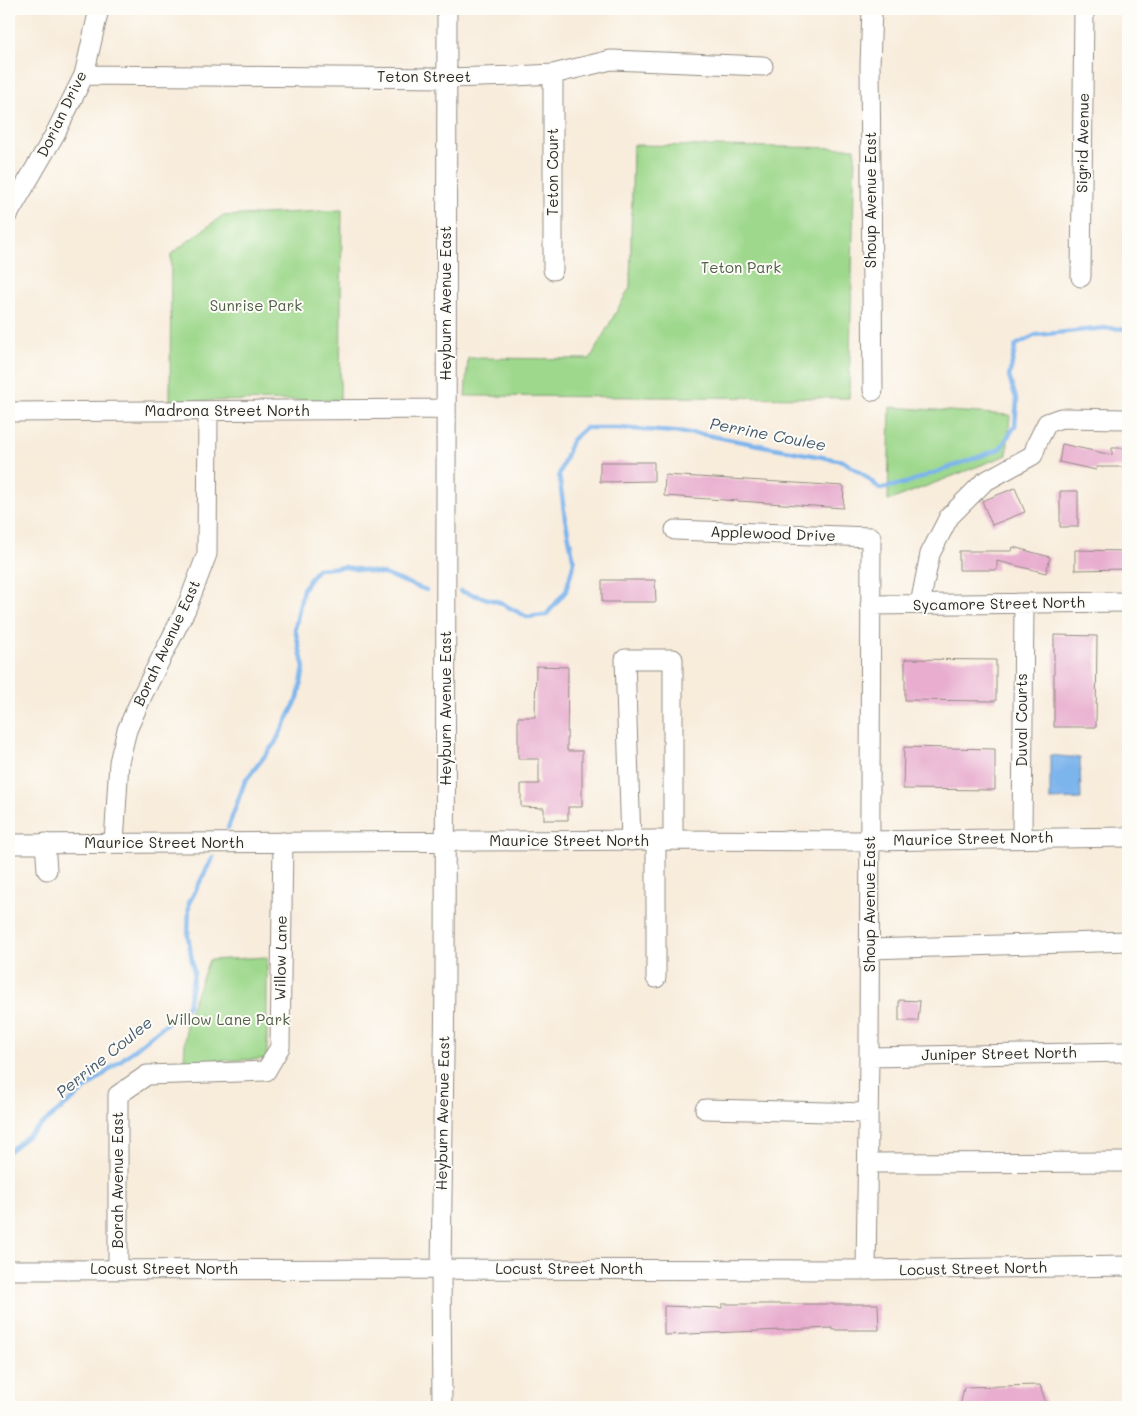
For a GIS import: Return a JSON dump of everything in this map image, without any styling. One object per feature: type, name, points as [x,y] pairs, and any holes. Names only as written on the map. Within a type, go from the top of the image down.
[{"type":"street","name":"Dorian Drive","points":[[9,213],[55,134],[84,75],[100,9]]},
{"type":"street","name":"Heyburn Avenue East","points":[[442,1407],[447,9]]},
{"type":"street","name":"Shoup Avenue East","points":[[872,9],[870,74],[873,391]]},
{"type":"street","name":"Sigrid Avenue","points":[[1081,278],[1084,9]]},
{"type":"street","name":"Teton Street","points":[[84,75],[447,78],[553,74],[611,60],[763,66]]},
{"type":"street","name":"Teton Court","points":[[553,74],[553,270]]},
{"type":"street","name":"Madrona Street North","points":[[9,412],[446,409]]},
{"type":"street","name":"Borah Avenue East","points":[[114,843],[119,762],[127,730],[186,609],[208,554],[208,411]]},
{"type":"street","points":[[920,604],[930,554],[949,517],[984,482],[1033,455],[1047,423],[1061,418],[1128,419]]},
{"type":"street","name":"Applewood Drive","points":[[676,530],[871,538]]},
{"type":"street","name":"Shoup Avenue East","points":[[866,1270],[870,949],[871,538]]},
{"type":"street","name":"Sycamore Street North","points":[[870,605],[1128,602]]},
{"type":"street","name":"Duval Courts","points":[[1022,837],[1024,603]]},
{"type":"street","points":[[631,841],[624,659],[673,659],[665,840],[656,978]]},
{"type":"street","name":"Maurice Street North","points":[[9,844],[665,840],[870,841],[1022,837],[1128,837]]},
{"type":"street","name":"Willow Lane","points":[[147,1075],[266,1071],[280,1047],[283,842]]},
{"type":"street","points":[[45,844],[47,870]]},
{"type":"street","points":[[870,949],[1128,941]]},
{"type":"street","name":"Juniper Street North","points":[[869,1057],[1128,1052]]},
{"type":"street","name":"Borah Avenue East","points":[[118,1269],[118,1095],[147,1075]]},
{"type":"street","points":[[705,1109],[868,1113]]},
{"type":"street","points":[[868,1162],[1128,1162]]},
{"type":"street","name":"Locust Street North","points":[[9,1270],[866,1270],[1128,1266]]},
{"type":"green space","name":"Teton Park","points":[[633,145],[855,148],[849,398],[465,396],[468,358],[590,359],[630,287]]},
{"type":"green space","name":"Sunrise Park","points":[[342,210],[340,400],[170,401],[171,254],[222,216]]},
{"type":"green space","points":[[890,407],[1010,415],[1007,455],[888,501]]},
{"type":"green space","name":"Willow Lane Park","points":[[267,957],[267,1059],[184,1062],[186,1021],[209,960]]},
{"type":"water","points":[[1050,755],[1080,758],[1081,799],[1050,800]]},
{"type":"building","points":[[1062,444],[1112,455],[1112,448],[1128,448],[1128,467],[1097,467],[1096,470],[1059,462]]},
{"type":"building","points":[[600,462],[654,462],[654,481],[600,482]]},
{"type":"building","points":[[665,475],[844,486],[843,508],[664,496]]},
{"type":"building","points":[[1015,488],[1025,512],[992,525],[982,501]]},
{"type":"building","points":[[1060,491],[1078,491],[1078,527],[1060,527]]},
{"type":"building","points":[[1013,547],[1050,557],[1046,573],[997,561],[997,570],[959,570],[959,551],[1012,551]]},
{"type":"building","points":[[1075,550],[1128,551],[1128,569],[1075,570]]},
{"type":"building","points":[[602,580],[655,580],[656,602],[602,602]]},
{"type":"building","points":[[1054,635],[1097,636],[1096,727],[1054,727]]},
{"type":"building","points":[[905,659],[996,660],[996,701],[905,700]]},
{"type":"building","points":[[536,666],[568,667],[567,751],[582,751],[582,807],[568,807],[568,820],[544,820],[544,808],[521,807],[521,784],[539,784],[539,759],[518,759],[518,717],[535,717]]},
{"type":"building","points":[[904,747],[995,749],[995,790],[903,789]]},
{"type":"building","points":[[899,1000],[920,1001],[918,1021],[899,1021]]},
{"type":"building","points":[[722,1304],[878,1304],[879,1330],[832,1330],[832,1328],[664,1335],[664,1306],[722,1308]]},
{"type":"building","points":[[1040,1385],[1047,1407],[960,1407],[964,1387]]},
{"type":"waterway","name":"Perrine Coulee","points":[[460,591],[499,602],[527,617],[546,615],[566,591],[574,562],[559,475],[572,440],[585,428],[618,428],[701,434],[843,461],[864,475],[880,489],[906,483],[1000,449],[1015,426],[1017,401],[1009,377],[1016,345],[1036,335],[1106,328],[1128,329]]},
{"type":"waterway","name":"Perrine Coulee","points":[[228,828],[245,781],[275,743],[298,698],[304,668],[295,629],[303,589],[317,569],[345,567],[384,574],[426,590]]},
{"type":"waterway","name":"Perrine Coulee","points":[[9,1151],[188,1006],[194,973],[188,936],[189,903],[213,857]]}]
